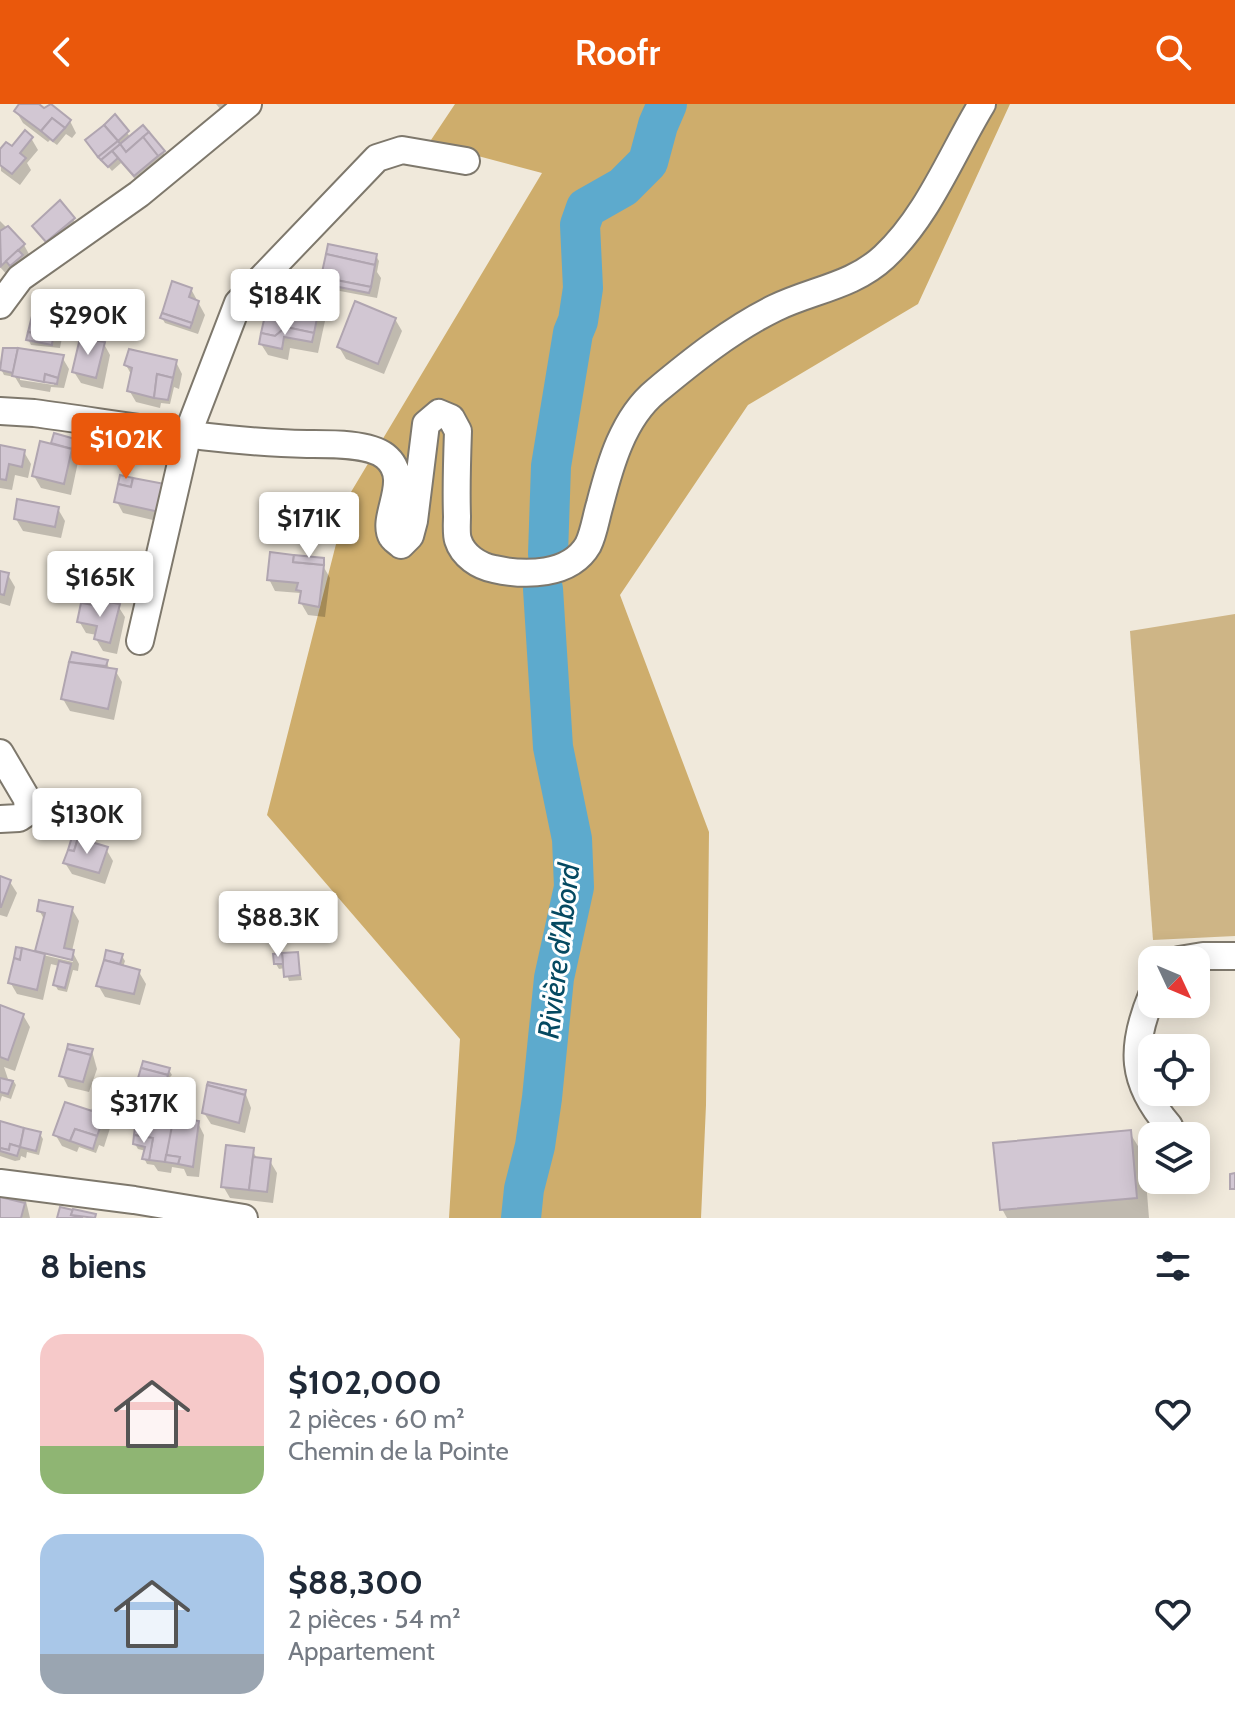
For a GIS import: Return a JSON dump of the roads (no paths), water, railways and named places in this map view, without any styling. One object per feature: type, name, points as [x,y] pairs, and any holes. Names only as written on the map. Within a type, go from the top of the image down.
[{"type":"street","points":[[0,305],[20,278],[139,194],[248,104]]},
{"type":"street","points":[[0,411],[271,443],[343,445],[384,456],[394,468],[398,485],[389,526],[392,538],[401,545],[410,536],[414,521],[426,424],[439,413],[451,418],[458,431],[458,540],[470,558],[486,568],[511,573],[548,572],[565,566],[588,544],[610,465],[640,408],[653,393],[741,327],[777,307],[853,279],[881,260],[901,241],[927,203],[982,104]]},
{"type":"street","points":[[140,641],[188,433],[238,303],[377,158],[402,150],[466,161]]},
{"type":"street","points":[[0,753],[27,799],[28,812],[19,818],[0,819]]},
{"type":"street","points":[[1210,956],[1235,956]]},
{"type":"street","points":[[1144,1018],[1136,1054],[1140,1079],[1151,1106],[1165,1122]]},
{"type":"street","points":[[0,1183],[244,1218]]},
{"type":"waterway","name":"Rivière d'Abord","points":[[548,554],[551,466],[583,288],[580,225],[586,208],[623,187],[648,162],[667,104]]},
{"type":"waterway","name":"Rivière d'Abord","points":[[521,1218],[542,1098],[554,978],[574,887],[572,839],[553,747],[543,589]]}]
